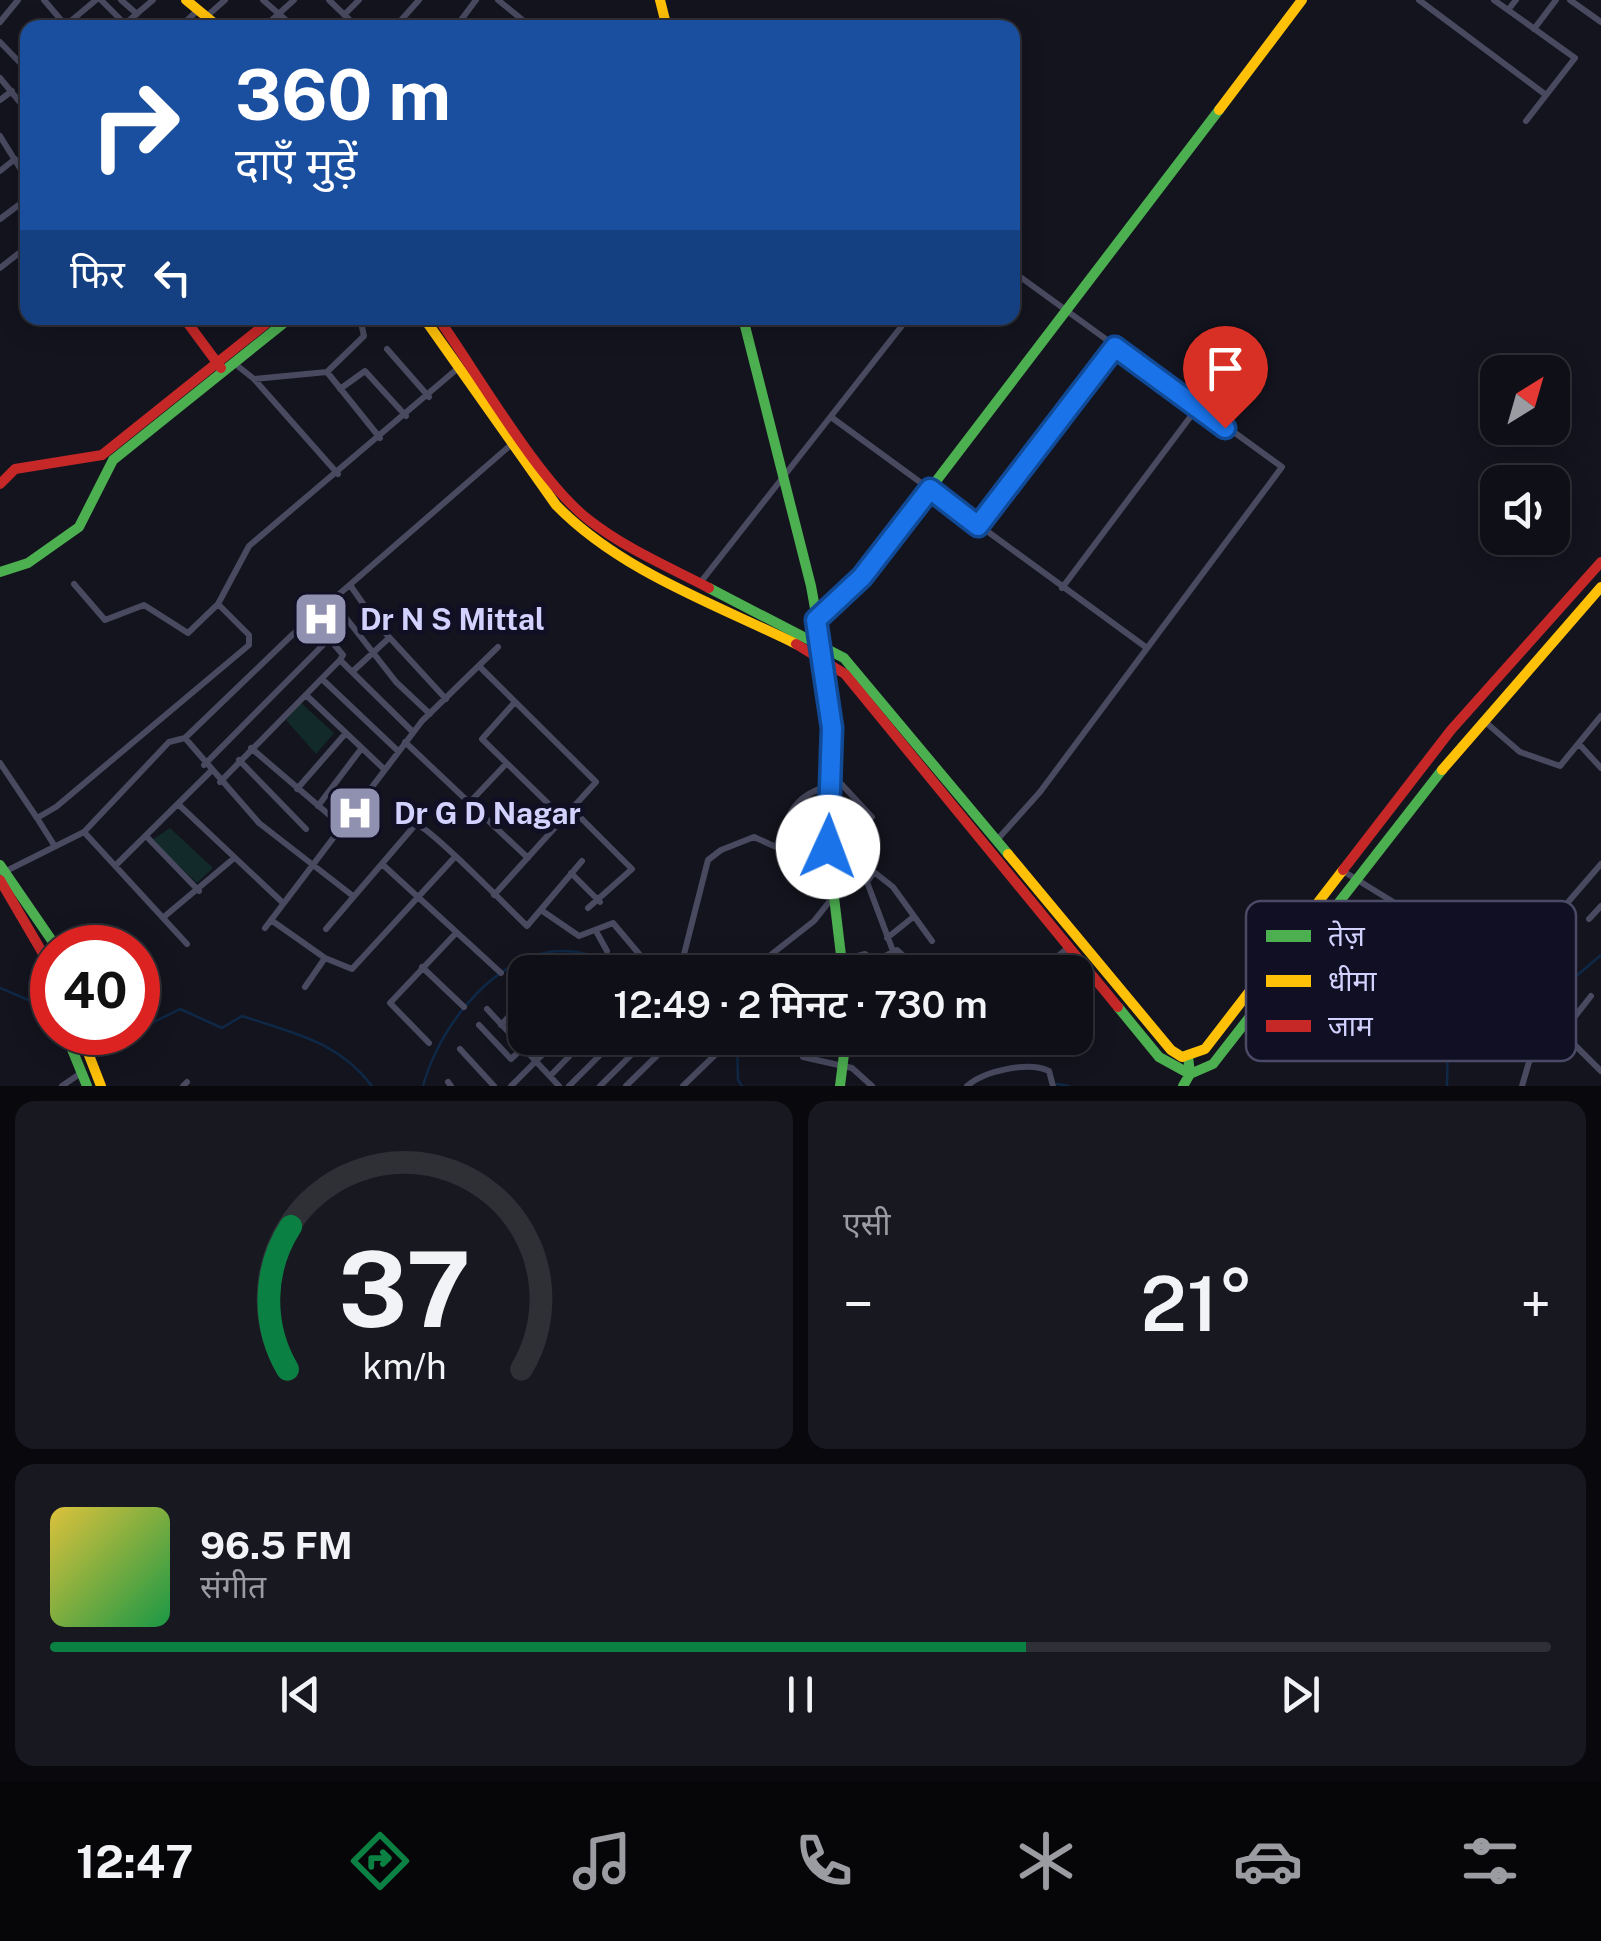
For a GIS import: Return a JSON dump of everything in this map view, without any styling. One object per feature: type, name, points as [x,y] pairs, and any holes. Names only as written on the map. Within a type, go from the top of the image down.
[{"type":"main road","points":[[186,0],[211,20]]},
{"type":"main road","points":[[816,620],[862,577],[1302,0]]},
{"type":"main road","points":[[189,325],[220,367]]},
{"type":"main road","points":[[0,572],[28,563],[79,527],[114,460],[265,325]]},
{"type":"main road","points":[[0,484],[15,470],[102,456],[281,325]]},
{"type":"main road","points":[[429,325],[556,505],[582,532],[613,553],[824,658],[845,674],[1158,1057],[1190,1074]]},
{"type":"main road","points":[[446,325],[558,489],[587,519],[700,583],[818,642],[856,672],[1171,1050],[1188,1056],[1205,1050],[1246,997]]},
{"type":"main road","points":[[745,325],[785,477],[824,658],[832,728],[828,847],[842,955]]},
{"type":"main road","points":[[1320,901],[1450,730],[1601,562]]},
{"type":"main road","points":[[1341,901],[1483,720],[1601,587]]},
{"type":"main road","points":[[1,873],[40,925]]},
{"type":"main road","points":[[1,873],[30,926]]},
{"type":"main road","points":[[1183,1086],[1190,1074],[1213,1064],[1246,1023]]},
{"type":"main road","points":[[74,1055],[87,1086]]},
{"type":"main road","points":[[88,1055],[101,1086]]},
{"type":"main road","points":[[840,1086],[845,1055]]},
{"type":"main road","points":[[1188,1056],[1190,1074]]},
{"type":"street","points":[[0,22],[17,0]]},
{"type":"street","points":[[44,0],[62,20]]},
{"type":"street","points":[[53,10],[64,0]]},
{"type":"street","points":[[74,20],[99,0],[117,20]]},
{"type":"street","points":[[121,0],[137,14]]},
{"type":"street","points":[[130,20],[153,0]]},
{"type":"street","points":[[192,20],[225,0]]},
{"type":"street","points":[[263,0],[286,20]]},
{"type":"street","points":[[272,20],[294,0]]},
{"type":"street","points":[[328,0],[349,20]]},
{"type":"street","points":[[344,15],[359,0]]},
{"type":"street","points":[[401,20],[419,0]]},
{"type":"street","points":[[498,0],[523,20]]},
{"type":"street","points":[[1419,0],[1546,95]]},
{"type":"street","points":[[1494,0],[1575,58],[1526,121]]},
{"type":"street","points":[[1508,10],[1516,0]]},
{"type":"street","points":[[1534,29],[1556,0]]},
{"type":"street","points":[[1570,0],[1601,22]]},
{"type":"street","points":[[0,42],[20,63]]},
{"type":"street","points":[[0,78],[20,97]]},
{"type":"street","points":[[0,100],[12,91]]},
{"type":"street","points":[[0,136],[20,167]]},
{"type":"street","points":[[0,171],[15,159]]},
{"type":"street","points":[[0,268],[20,252]]},
{"type":"street","points":[[998,840],[1040,792],[1282,467],[1020,277]]},
{"type":"street","points":[[254,379],[326,372],[364,336],[362,325]]},
{"type":"street","points":[[700,583],[903,325]]},
{"type":"street","points":[[978,526],[1115,347]]},
{"type":"street","points":[[388,349],[429,397]]},
{"type":"street","points":[[234,363],[254,379],[338,474]]},
{"type":"street","points":[[74,584],[101,618],[116,618],[144,605],[183,633],[193,630],[218,604],[248,546],[458,369]]},
{"type":"street","points":[[340,389],[362,371],[370,373],[406,416]]},
{"type":"street","points":[[326,372],[380,438]]},
{"type":"street","points":[[1062,588],[1196,408]]},
{"type":"street","points":[[831,417],[1147,648]]},
{"type":"street","points":[[1,873],[84,832],[168,742],[185,738],[332,600],[514,442]]},
{"type":"street","points":[[350,585],[389,638],[446,699]]},
{"type":"street","points":[[332,600],[372,654],[430,714]]},
{"type":"street","points":[[37,818],[56,808],[249,645],[249,635],[218,604]]},
{"type":"street","points":[[220,782],[344,656],[312,618]]},
{"type":"street","points":[[204,764],[329,638]]},
{"type":"street","points":[[352,672],[389,638]]},
{"type":"street","points":[[264,928],[413,732],[498,647]]},
{"type":"street","points":[[340,660],[413,732]]},
{"type":"street","points":[[481,668],[594,778],[594,787],[574,811],[494,895]]},
{"type":"street","points":[[322,679],[398,751]]},
{"type":"street","points":[[306,695],[384,769]]},
{"type":"street","points":[[515,702],[482,735],[506,764],[565,820]]},
{"type":"street","points":[[1483,720],[1520,752],[1560,766],[1601,716]]},
{"type":"street","points":[[298,789],[345,734]]},
{"type":"street","points":[[185,738],[210,772],[259,823],[353,896]]},
{"type":"street","points":[[406,742],[528,858]]},
{"type":"street","points":[[1579,744],[1601,768]]},
{"type":"street","points":[[252,748],[341,825]]},
{"type":"street","points":[[318,806],[361,749]]},
{"type":"street","points":[[239,760],[306,829]]},
{"type":"street","points":[[0,763],[54,844]]},
{"type":"street","points":[[470,802],[506,764]]},
{"type":"street","points":[[116,865],[210,772]]},
{"type":"street","points":[[683,955],[708,860],[721,850],[754,837],[776,846],[792,806],[831,779],[872,817]]},
{"type":"street","points":[[178,804],[283,903]]},
{"type":"street","points":[[574,811],[632,869],[600,902],[588,908]]},
{"type":"street","points":[[326,929],[416,824],[428,829],[454,859],[527,926],[582,861]]},
{"type":"street","points":[[84,832],[188,944]]},
{"type":"street","points":[[146,836],[200,891]]},
{"type":"street","points":[[165,916],[200,891],[233,858]]},
{"type":"street","points":[[271,920],[325,958],[352,969],[454,859]]},
{"type":"street","points":[[382,864],[501,973]]},
{"type":"street","points":[[1569,901],[1600,867]]},
{"type":"street","points":[[1343,871],[1388,901]]},
{"type":"street","points":[[571,873],[600,902]]},
{"type":"street","points":[[893,951],[874,908],[870,875],[877,873],[886,879],[932,941]]},
{"type":"street","points":[[771,955],[814,921],[834,896]]},
{"type":"street","points":[[1589,919],[1601,906]]},
{"type":"street","points":[[541,910],[579,936],[616,924],[640,955]]},
{"type":"street","points":[[887,938],[912,918]]},
{"type":"street","points":[[596,931],[607,951]]},
{"type":"street","points":[[429,1043],[390,1003],[456,933]]},
{"type":"street","points":[[1059,955],[1069,947]]},
{"type":"street","points":[[886,955],[898,950],[903,955]]},
{"type":"street","points":[[305,987],[325,958]]},
{"type":"street","points":[[422,967],[464,1007]]},
{"type":"street","points":[[1576,1016],[1591,996]]},
{"type":"street","points":[[487,1009],[508,1032]]},
{"type":"street","points":[[501,1024],[508,1017]]},
{"type":"street","points":[[479,1025],[510,1059],[515,1055]]},
{"type":"street","points":[[1576,1047],[1601,1071]]},
{"type":"street","points":[[460,1049],[494,1086]]},
{"type":"street","points":[[530,1055],[559,1086]]},
{"type":"street","points":[[512,1086],[543,1055]]},
{"type":"street","points":[[550,1076],[570,1055]]},
{"type":"street","points":[[569,1086],[600,1055]]},
{"type":"street","points":[[600,1086],[631,1055]]},
{"type":"street","points":[[626,1086],[658,1055]]},
{"type":"street","points":[[684,1086],[715,1055]]},
{"type":"street","points":[[803,1057],[858,1072],[872,1086]]},
{"type":"street","points":[[1522,1086],[1530,1061]]},
{"type":"street","points":[[966,1086],[994,1072],[1041,1067],[1050,1073],[1053,1086]]},
{"type":"street","points":[[62,1086],[81,1073]]},
{"type":"green space","points":[[301,703],[334,733],[316,754],[286,720]]},
{"type":"green space","points":[[170,828],[213,868],[197,883],[152,840]]},
{"type":"waterway","points":[[540,955],[561,951],[589,955]]},
{"type":"waterway","points":[[1576,976],[1601,955]]},
{"type":"waterway","points":[[423,1086],[453,1022],[486,984],[508,969]]},
{"type":"waterway","points":[[0,988],[30,1001]]},
{"type":"waterway","points":[[160,1019],[180,1009],[222,1028],[242,1016],[313,1040],[345,1058],[372,1086]]},
{"type":"waterway","points":[[737,1055],[738,1080],[742,1086]]},
{"type":"waterway","points":[[1447,1061],[1447,1086]]},
{"type":"waterway","points":[[1057,1084],[1069,1086]]},
{"type":"traffic: fast","points":[[815,620],[863,577],[1219,110]]},
{"type":"traffic: fast","points":[[0,572],[28,563],[79,527],[113,460],[281,325]]},
{"type":"traffic: fast","points":[[745,325],[811,586],[824,658],[832,728],[828,847],[841,955]]},
{"type":"traffic: fast","points":[[709,588],[844,658],[1008,854]]},
{"type":"traffic: fast","points":[[1340,901],[1442,770]]},
{"type":"traffic: fast","points":[[0,865],[41,925]]},
{"type":"traffic: fast","points":[[1118,1007],[1159,1057],[1190,1074],[1213,1064],[1246,1022]]},
{"type":"traffic: fast","points":[[74,1055],[87,1086]]},
{"type":"traffic: fast","points":[[840,1086],[844,1055]]},
{"type":"traffic: fast","points":[[1183,1086],[1190,1074],[1188,1056]]},
{"type":"traffic: slow","points":[[186,0],[210,20]]},
{"type":"traffic: slow","points":[[660,0],[665,20]]},
{"type":"traffic: slow","points":[[1219,110],[1302,0]]},
{"type":"traffic: slow","points":[[429,325],[556,505],[581,528],[670,584],[796,644]]},
{"type":"traffic: slow","points":[[1442,770],[1601,587]]},
{"type":"traffic: slow","points":[[1008,854],[1171,1050],[1182,1057],[1205,1049],[1246,996]]},
{"type":"traffic: slow","points":[[1319,901],[1343,870]]},
{"type":"traffic: slow","points":[[89,1055],[101,1086]]},
{"type":"traffic: jam","points":[[189,325],[221,368]]},
{"type":"traffic: jam","points":[[0,484],[15,469],[102,455],[264,325]]},
{"type":"traffic: jam","points":[[443,325],[509,425],[570,503],[618,540],[709,588]]},
{"type":"traffic: jam","points":[[1343,870],[1451,730],[1601,562]]},
{"type":"traffic: jam","points":[[796,644],[845,674],[1118,1007]]},
{"type":"traffic: jam","points":[[0,880],[30,931]]},
{"type":"place","name":"Dr N S Mittal","points":[[321,619]]},
{"type":"place","name":"Dr G D Nagar","points":[[355,813]]},
{"type":"route","points":[[828,847],[832,728],[816,620],[862,577],[930,489],[978,526],[1115,347],[1225,428]]}]
